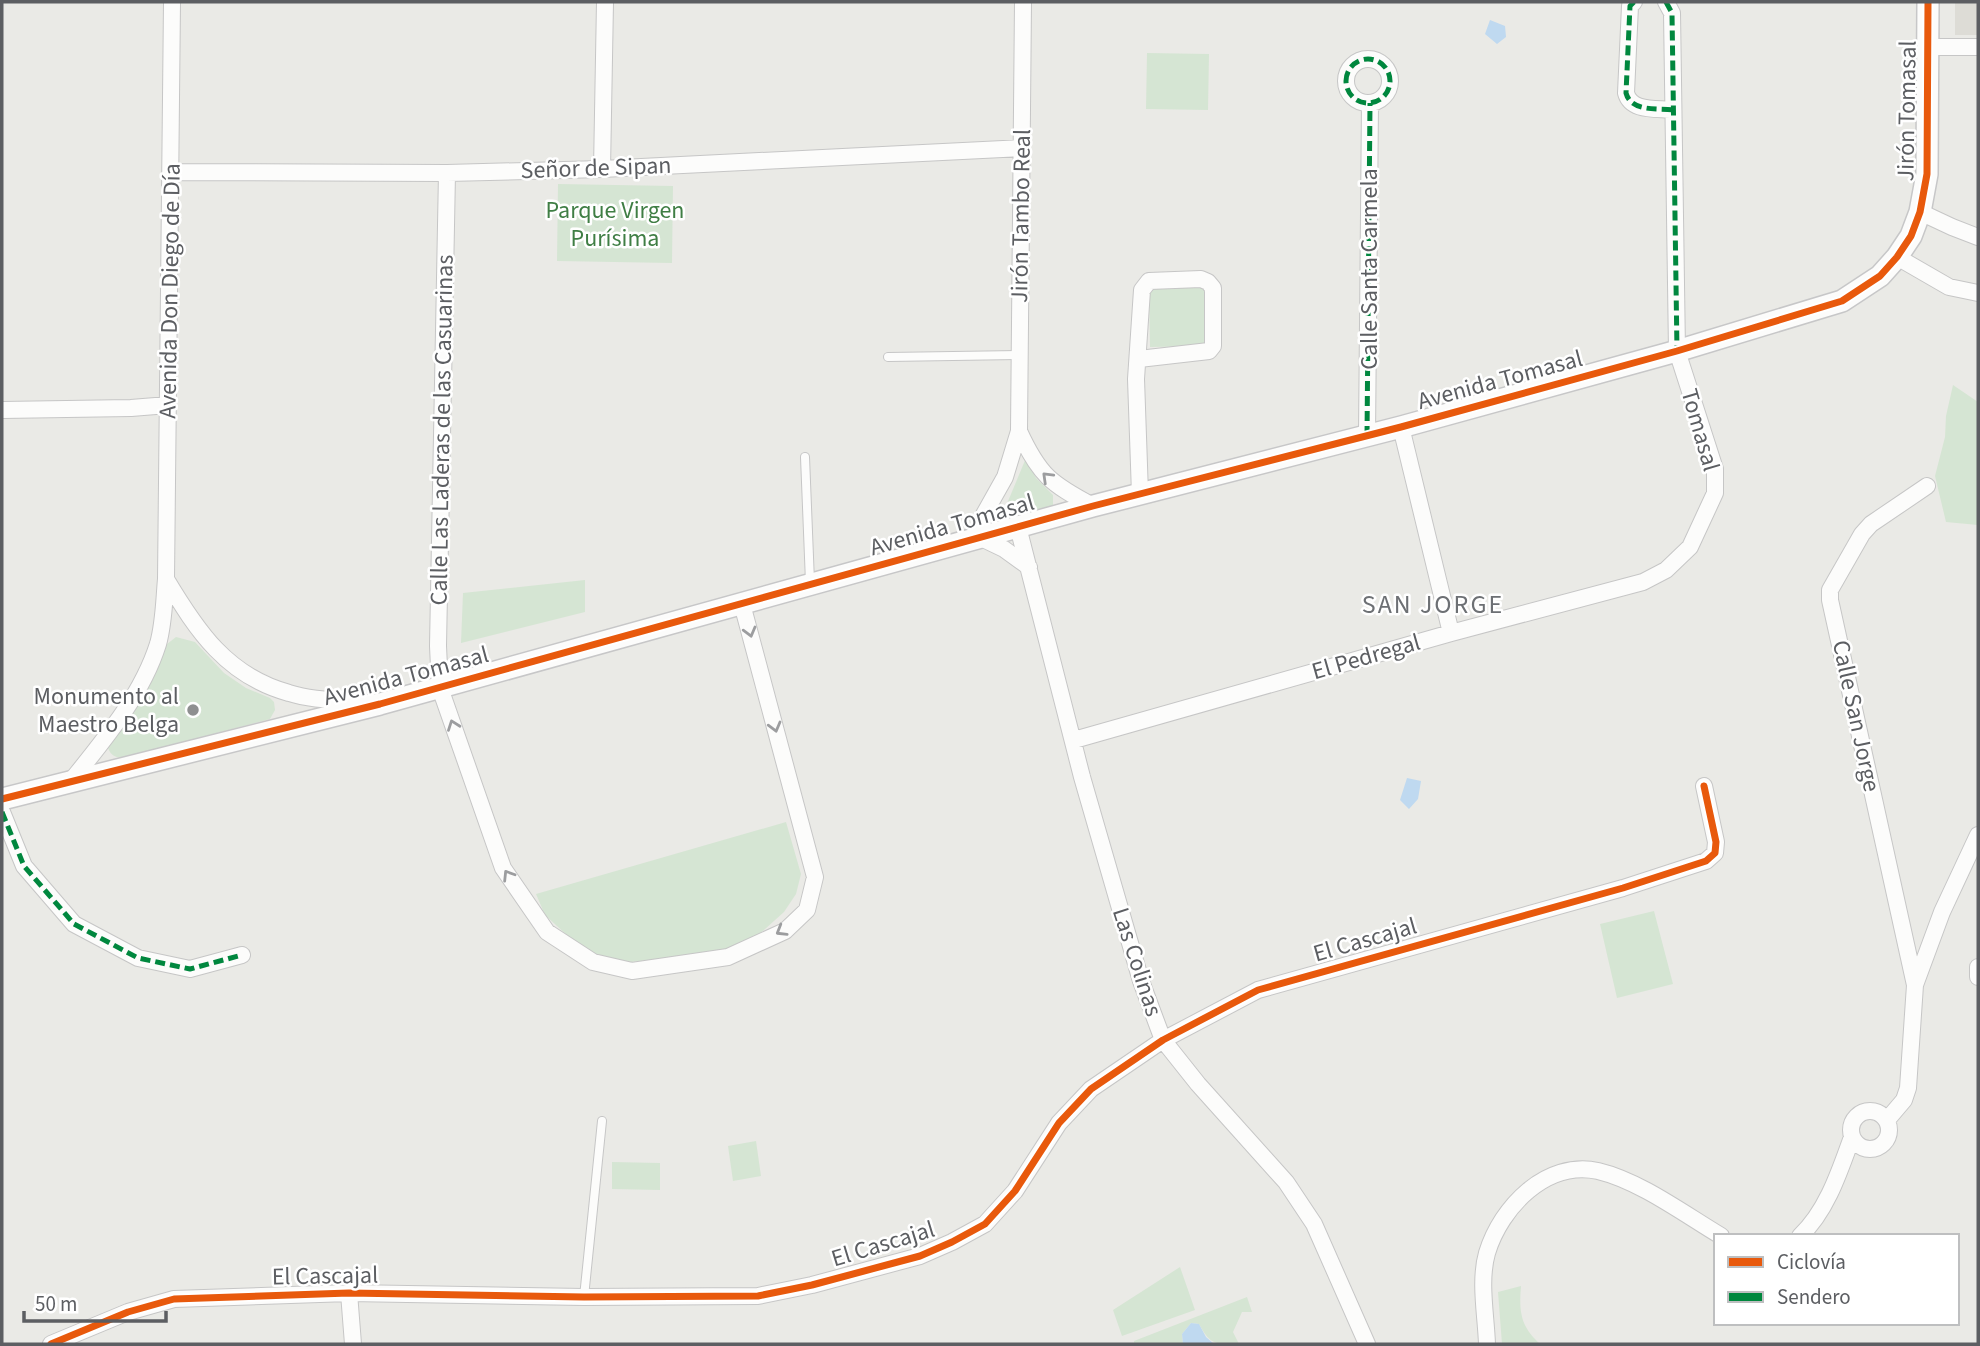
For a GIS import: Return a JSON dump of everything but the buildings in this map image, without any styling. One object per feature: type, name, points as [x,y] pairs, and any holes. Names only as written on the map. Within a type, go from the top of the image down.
[{"type":"street","name":"Avenida Don Diego de Día","points":[[71,781],[100,745],[139,684],[158,644],[166,579],[172,2]]},
{"type":"street","points":[[602,169],[605,2]]},
{"type":"street","name":"Jirón Tambo Real","points":[[979,537],[982,518],[1005,477],[1019,431],[1023,2]]},
{"type":"street","points":[[1634,2],[1630,6],[1626,93],[1628,100],[1634,106],[1673,110]]},
{"type":"street","name":"Tomasal","points":[[1666,2],[1672,13],[1677,351],[1716,469],[1715,493],[1690,547]]},
{"type":"street","name":"Jirón Tomasal","points":[[1897,257],[1911,236],[1920,212],[1927,174],[1928,2]]},
{"type":"street","points":[[1928,47],[1978,47]]},
{"type":"street","name":"Calle Santa Carmela","points":[[1367,436],[1370,103]]},
{"type":"street","name":"Señor de Sipan","points":[[171,172],[447,173],[602,169],[1021,148]]},
{"type":"street","name":"Calle Las Laderas de las Casuarinas","points":[[447,173],[438,632],[440,688],[503,868],[547,932],[593,962],[632,971],[728,957],[785,931],[807,910],[815,877],[742,604]]},
{"type":"street","points":[[1920,212],[1978,237]]},
{"type":"street","points":[[1897,257],[1949,287],[1978,293]]},
{"type":"street","name":"Avenida Tomasal","points":[[2,799],[440,688],[979,537],[1401,427],[1677,351],[1842,301],[1880,276],[1897,257]]},
{"type":"street","points":[[1139,359],[1209,351],[1213,345],[1213,288],[1208,282],[1200,279],[1149,281],[1142,289],[1136,379],[1140,494]]},
{"type":"street","points":[[2,410],[168,405]]},
{"type":"street","points":[[1401,427],[1451,633]]},
{"type":"street","name":"Jirón Tambo Real","points":[[1019,431],[1031,459],[1044,474],[1060,489],[1093,506]]},
{"type":"street","name":"Calle San Jorge","points":[[1915,985],[1833,614],[1830,590],[1862,534],[1871,524],[1927,486]]},
{"type":"street","name":"Las Colinas","points":[[1018,527],[1082,777],[1141,981],[1163,1040],[1198,1084],[1286,1182],[1314,1224],[1367,1344]]},
{"type":"street","points":[[979,537],[1004,549],[1029,567]]},
{"type":"street","name":"El Pedregal","points":[[1074,740],[1451,633],[1643,582],[1666,570],[1690,547]]},
{"type":"street","points":[[166,579],[192,623],[218,652],[242,671],[288,693],[380,704]]},
{"type":"street","name":"El Cascajal","points":[[51,1344],[128,1311],[174,1299],[349,1293],[584,1297],[758,1296],[812,1285],[920,1256],[985,1224],[1015,1191],[1059,1123],[1091,1089],[1163,1040],[1258,990],[1623,888],[1706,861],[1715,853],[1717,842],[1704,786]]},
{"type":"street","points":[[2,812],[24,866],[74,924],[138,958],[190,969],[242,955]]},
{"type":"street","points":[[1887,1120],[1904,1100],[1908,1088],[1915,985],[1942,912],[1978,835]]},
{"type":"street","points":[[1978,967],[1978,978]]},
{"type":"street","points":[[1839,1176],[1872,1150],[1881,1147],[1888,1139],[1890,1129],[1887,1120],[1880,1113],[1871,1111],[1862,1113],[1851,1127],[1856,1144],[1872,1150]]},
{"type":"street","points":[[1802,1234],[1809,1228],[1839,1176],[1852,1137]]},
{"type":"street","points":[[1487,1344],[1484,1282],[1487,1254],[1502,1222],[1521,1197],[1541,1181],[1567,1171],[1596,1171],[1628,1181],[1718,1234]]},
{"type":"street","points":[[349,1293],[353,1344]]},
{"type":"lane","points":[[888,358],[1019,355]]},
{"type":"lane","points":[[805,457],[810,585]]},
{"type":"lane","points":[[584,1297],[602,1122]]},
{"type":"shaded area","points":[[1955,2],[1978,2],[1978,35],[1955,35]]},
{"type":"green space","points":[[1147,53],[1209,54],[1208,110],[1146,109]]},
{"type":"green space","name":"Parque Virgen Purísima","points":[[558,184],[673,186],[672,263],[557,261]]},
{"type":"green space","points":[[1205,286],[1205,346],[1150,347],[1149,287]]},
{"type":"green space","points":[[1953,385],[1978,402],[1978,525],[1946,522],[1935,476],[1945,437],[1946,416]]},
{"type":"green space","points":[[1026,458],[1036,478],[1053,495],[1053,509],[1007,519],[1006,506]]},
{"type":"green space","points":[[585,580],[585,612],[461,643],[463,593]]},
{"type":"green space","points":[[176,637],[195,642],[224,673],[246,688],[270,698],[274,702],[275,710],[270,719],[122,758],[115,756],[108,748],[111,738],[162,648]]},
{"type":"green space","points":[[786,822],[801,874],[796,894],[784,912],[756,937],[717,953],[621,963],[595,955],[569,937],[545,915],[536,894]]},
{"type":"green space","points":[[1654,911],[1673,984],[1617,998],[1600,924]]},
{"type":"green space","points":[[756,1141],[761,1176],[733,1181],[728,1146]]},
{"type":"green space","points":[[612,1162],[660,1163],[660,1190],[612,1189]]},
{"type":"green space","points":[[1180,1267],[1195,1310],[1122,1336],[1113,1310]]},
{"type":"green space","points":[[1521,1286],[1522,1318],[1528,1331],[1540,1344],[1502,1344],[1498,1292]]},
{"type":"green space","points":[[1247,1297],[1252,1312],[1242,1312],[1233,1332],[1239,1344],[1215,1342],[1199,1324],[1191,1323],[1182,1334],[1183,1344],[1134,1344],[1134,1341]]},
{"type":"water","points":[[1490,20],[1505,26],[1506,37],[1497,44],[1485,34]]},
{"type":"water","points":[[1407,778],[1421,781],[1418,799],[1409,809],[1400,800]]},
{"type":"water","points":[[1191,1323],[1199,1324],[1206,1337],[1214,1344],[1183,1344],[1182,1334]]},
{"type":"marked path","points":[[1634,2],[1630,6],[1626,93],[1629,99],[1639,106],[1673,110]]},
{"type":"marked path","points":[[1666,2],[1672,13],[1677,351]]},
{"type":"marked path","points":[[1368,59],[1384,65],[1390,81],[1384,97],[1368,103],[1352,97],[1346,81],[1352,65],[1368,59]]},
{"type":"marked path","points":[[1367,436],[1370,103]]},
{"type":"marked path","points":[[2,812],[24,866],[74,924],[138,958],[190,969],[242,955]]},
{"type":"cycle path","points":[[2,799],[380,704],[1093,506],[1401,427],[1677,351],[1842,301],[1880,276],[1897,257],[1911,236],[1920,212],[1927,174],[1928,2]]},
{"type":"cycle path","points":[[51,1344],[128,1312],[174,1299],[349,1293],[584,1297],[758,1296],[812,1285],[920,1256],[985,1224],[1015,1191],[1059,1123],[1091,1089],[1163,1040],[1258,990],[1623,888],[1706,861],[1715,853],[1716,842],[1704,786]]},
{"type":"place","name":"Monumento al Maestro Belga","points":[[193,710]]},
{"type":"district","name":"SAN JORGE","points":[[1433,604]]}]
